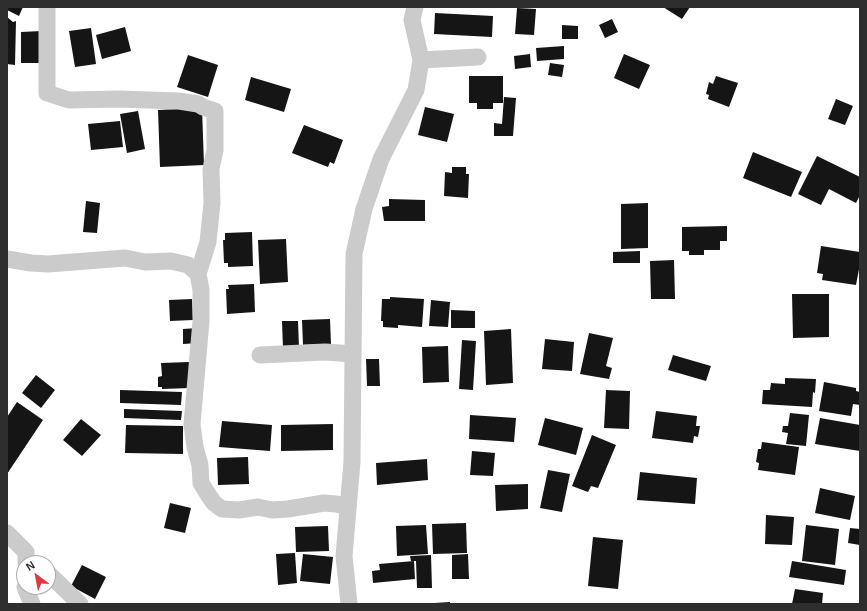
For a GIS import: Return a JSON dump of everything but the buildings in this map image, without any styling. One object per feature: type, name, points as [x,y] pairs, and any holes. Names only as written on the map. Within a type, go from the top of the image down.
[{"type":"street","points":[[47,7],[47,93],[69,100],[119,99],[198,104],[215,111],[215,150],[211,169],[212,203],[208,242],[198,274],[201,290],[201,321],[192,424],[195,447],[200,465],[201,484],[214,503],[227,509],[239,510],[258,507],[272,510],[288,509],[324,502],[348,507]]},
{"type":"street","points":[[349,604],[344,556],[352,462],[354,254],[364,209],[382,159],[416,90],[421,60],[412,20],[416,7]]},
{"type":"street","points":[[421,60],[478,57]]},
{"type":"street","points":[[7,259],[48,264],[125,258],[145,262],[171,261],[188,264],[198,274]]},
{"type":"street","points":[[260,355],[325,352],[353,354]]},
{"type":"street","points":[[7,533],[26,555]]},
{"type":"street","points":[[56,581],[80,604]]}]
